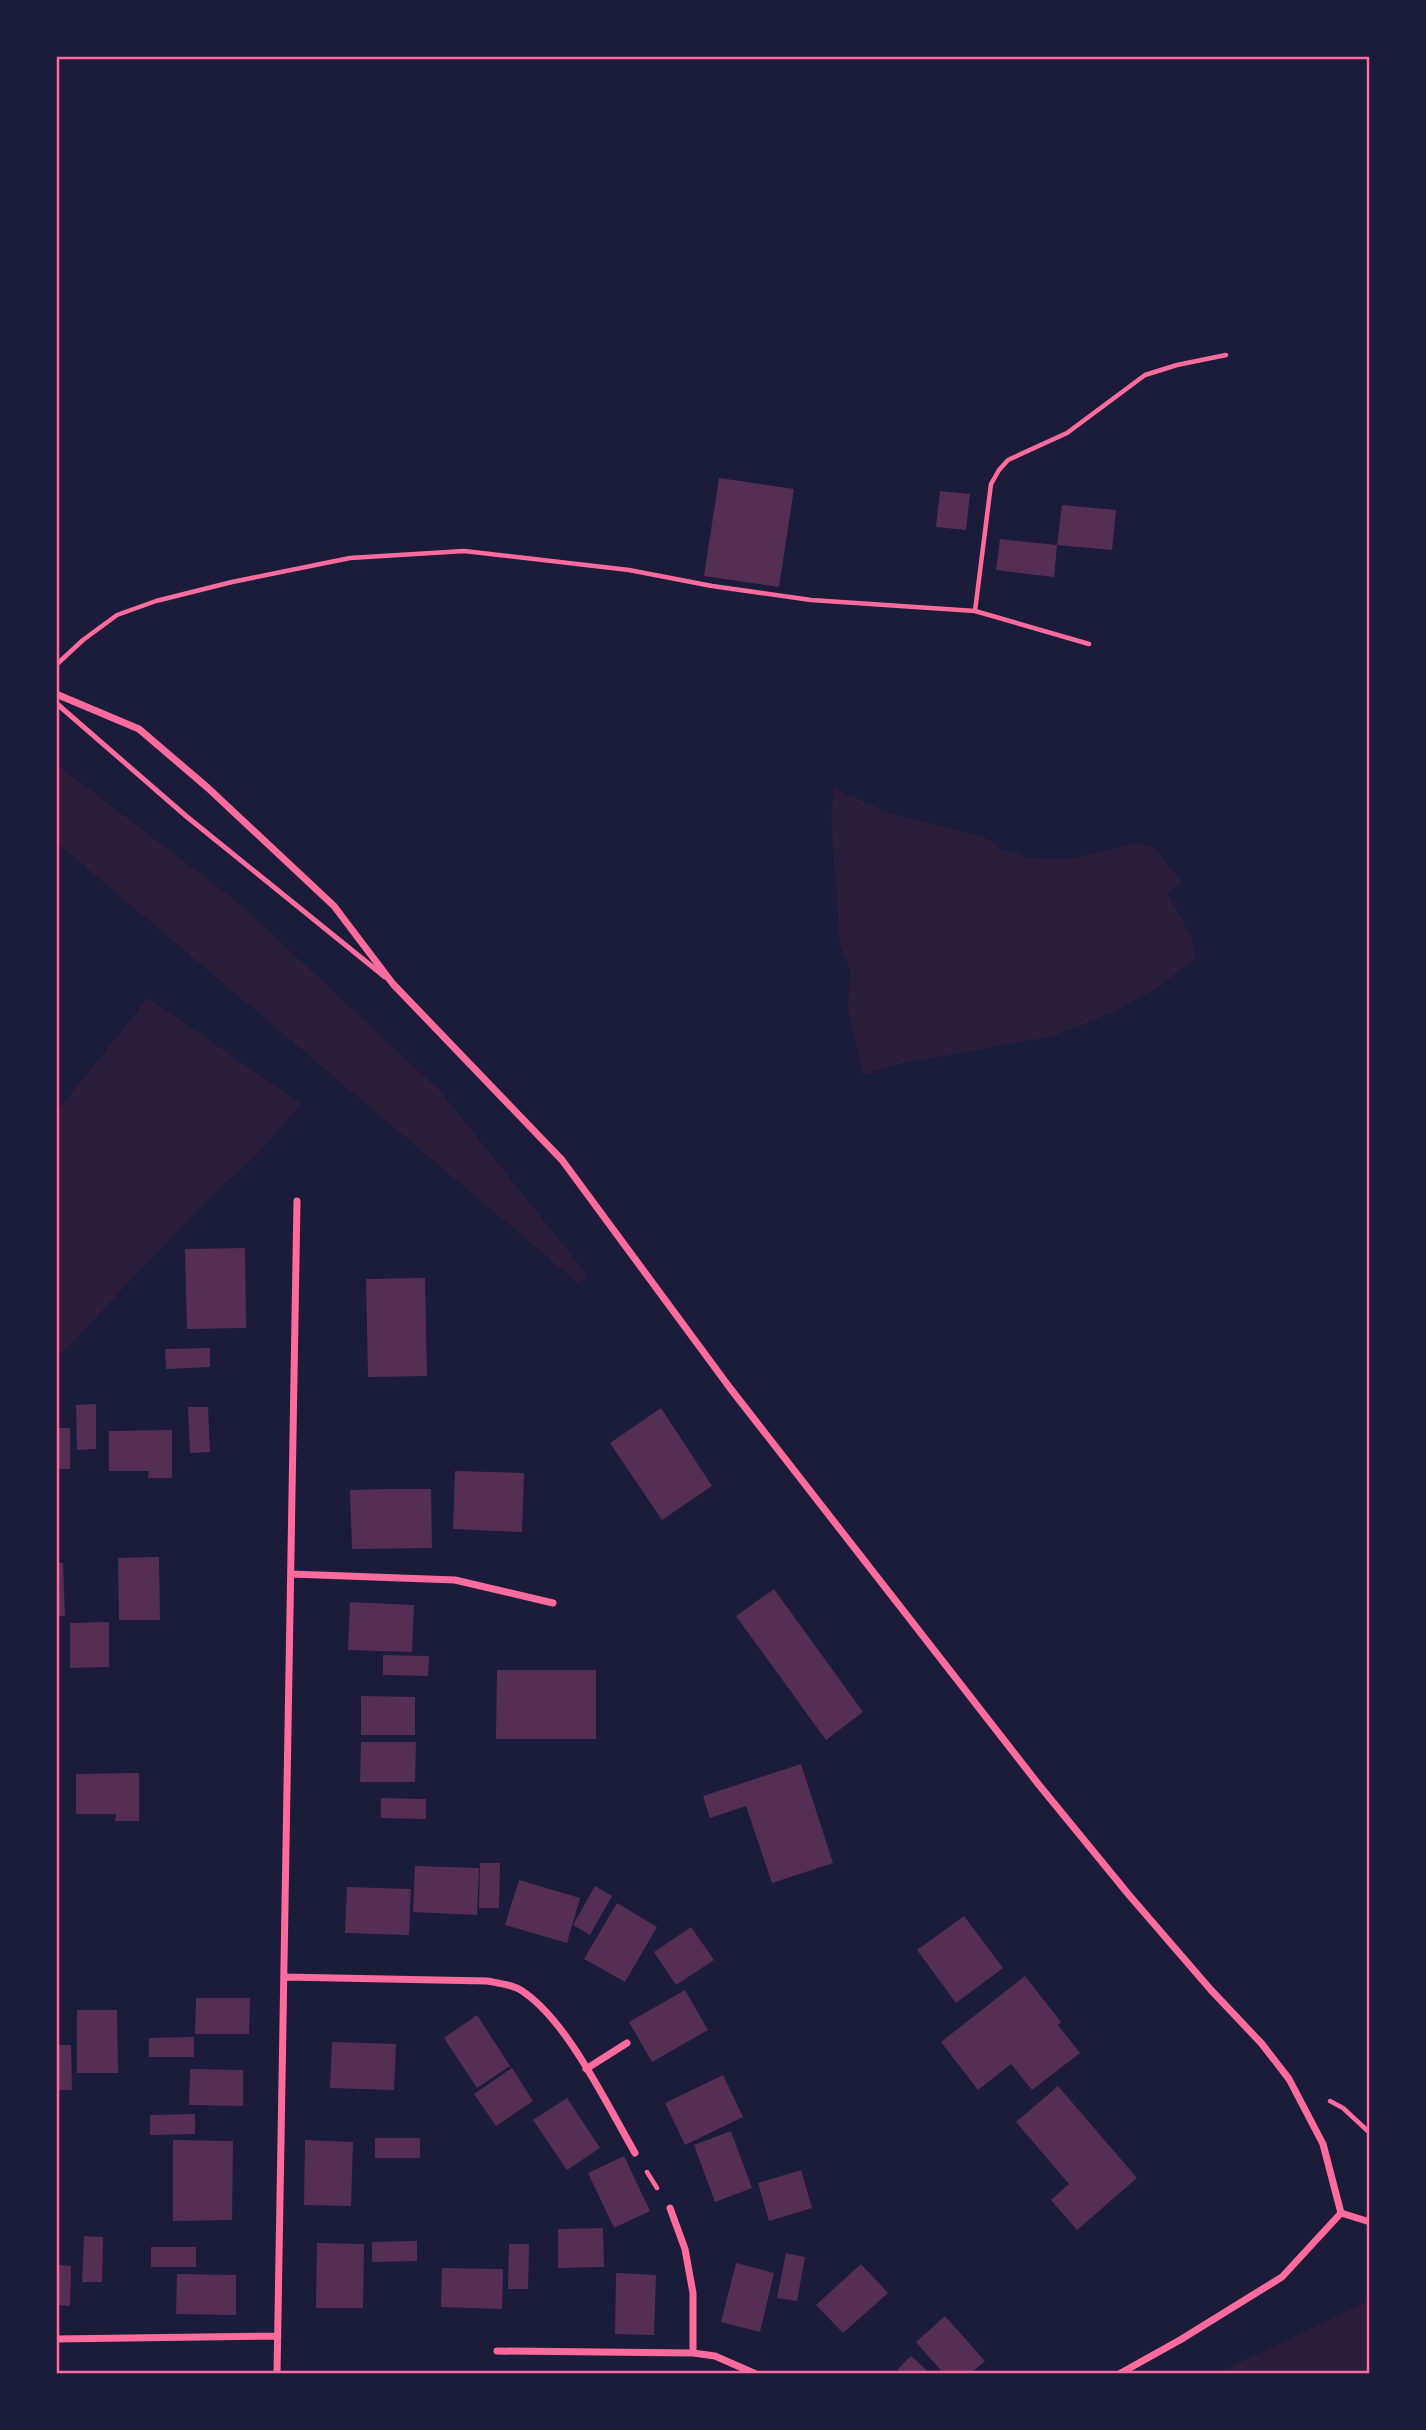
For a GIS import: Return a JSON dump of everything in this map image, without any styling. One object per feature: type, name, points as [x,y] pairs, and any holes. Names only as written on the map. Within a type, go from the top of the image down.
[{"type":"street","points":[[56,694],[139,729],[208,788],[334,906],[393,984],[562,1160],[730,1388],[1039,1786],[1129,1895],[1262,2044],[1289,2079],[1323,2144],[1341,2213]]},
{"type":"street","points":[[277,2374],[297,1201]]},
{"type":"street","points":[[291,1574],[455,1580],[553,1603]]},
{"type":"street","points":[[284,1977],[487,1981],[517,1987],[539,2004],[565,2033],[635,2153]]},
{"type":"street","points":[[586,2069],[628,2043]]},
{"type":"street","points":[[670,2208],[685,2249],[693,2293],[693,2353]]},
{"type":"street","points":[[1341,2213],[1370,2222]]},
{"type":"street","points":[[1119,2374],[1282,2277],[1341,2213]]},
{"type":"street","points":[[56,2340],[278,2336]]},
{"type":"street","points":[[497,2351],[693,2353],[724,2359],[756,2374]]},
{"type":"lane","points":[[56,703],[186,816],[393,984]]},
{"type":"path","points":[[975,611],[991,484],[1007,460],[1067,433],[1145,375],[1177,365],[1227,355]]},
{"type":"path","points":[[56,665],[83,640],[117,615],[156,601],[232,582],[350,558],[464,551],[629,570],[712,586],[811,600],[975,611],[1089,644]]},
{"type":"path","points":[[635,2153],[670,2208]]},
{"type":"shaded area","points":[[56,764],[240,904],[442,1093],[588,1276],[578,1283],[56,842]]},
{"type":"shaded area","points":[[834,789],[890,813],[984,837],[1003,850],[1030,858],[1070,859],[1136,843],[1156,849],[1182,883],[1167,893],[1190,934],[1196,957],[1160,986],[1116,1011],[1054,1036],[899,1064],[863,1075],[848,1009],[850,968],[840,946],[831,817]]},
{"type":"shaded area","points":[[148,998],[301,1104],[255,1157],[217,1190],[56,1359],[56,1112]]},
{"type":"shaded area","points":[[1370,2302],[1370,2374],[1216,2374]]},
{"type":"building","points":[[719,478],[794,489],[779,587],[704,576]]},
{"type":"building","points":[[940,491],[970,494],[966,530],[936,527]]},
{"type":"building","points":[[1062,505],[1116,510],[1112,550],[1057,545]]},
{"type":"building","points":[[1000,539],[1057,545],[1054,577],[996,570]]},
{"type":"building","points":[[245,1248],[246,1328],[187,1329],[185,1249]]},
{"type":"building","points":[[425,1278],[427,1376],[368,1377],[366,1279]]},
{"type":"building","points":[[210,1348],[210,1367],[166,1369],[165,1349]]},
{"type":"building","points":[[96,1404],[96,1449],[77,1450],[76,1405]]},
{"type":"building","points":[[188,1407],[208,1407],[210,1452],[190,1453]]},
{"type":"building","points":[[661,1408],[712,1486],[662,1520],[610,1443]]},
{"type":"building","points":[[56,1428],[70,1428],[70,1469],[56,1469]]},
{"type":"building","points":[[172,1430],[172,1478],[148,1478],[149,1471],[109,1471],[109,1431]]},
{"type":"building","points":[[455,1471],[524,1473],[522,1532],[453,1529]]},
{"type":"building","points":[[431,1489],[432,1548],[352,1549],[350,1490]]},
{"type":"building","points":[[159,1557],[160,1620],[119,1620],[118,1558]]},
{"type":"building","points":[[56,1563],[63,1563],[65,1616],[56,1616]]},
{"type":"building","points":[[774,1589],[863,1712],[826,1740],[736,1616]]},
{"type":"building","points":[[350,1602],[414,1605],[412,1652],[348,1650]]},
{"type":"building","points":[[109,1622],[109,1667],[70,1668],[70,1623]]},
{"type":"building","points":[[383,1655],[429,1656],[428,1676],[383,1675]]},
{"type":"building","points":[[497,1670],[596,1670],[596,1739],[496,1739]]},
{"type":"building","points":[[361,1696],[415,1697],[415,1735],[361,1735]]},
{"type":"building","points":[[361,1742],[416,1742],[415,1782],[360,1782]]},
{"type":"building","points":[[801,1764],[833,1863],[772,1883],[746,1806],[710,1818],[703,1796]]},
{"type":"building","points":[[139,1773],[139,1821],[115,1821],[116,1814],[76,1814],[76,1774]]},
{"type":"building","points":[[381,1798],[426,1799],[426,1819],[381,1818]]},
{"type":"building","points":[[480,1863],[500,1863],[499,1908],[479,1908]]},
{"type":"building","points":[[415,1866],[479,1868],[477,1915],[413,1912]]},
{"type":"building","points":[[519,1880],[580,1898],[567,1943],[505,1925]]},
{"type":"building","points":[[595,1886],[612,1896],[590,1935],[573,1925]]},
{"type":"building","points":[[347,1887],[411,1889],[409,1935],[345,1933]]},
{"type":"building","points":[[617,1903],[657,1927],[625,1982],[584,1959]]},
{"type":"building","points":[[964,1916],[1003,1968],[956,2003],[917,1950]]},
{"type":"building","points":[[691,1927],[714,1960],[676,1985],[654,1952]]},
{"type":"building","points":[[1025,1976],[1061,2022],[1058,2025],[1080,2053],[1032,2090],[1011,2064],[978,2090],[941,2042]]},
{"type":"building","points":[[685,1990],[708,2030],[652,2062],[629,2022]]},
{"type":"building","points":[[196,1998],[250,1998],[249,2034],[195,2034]]},
{"type":"building","points":[[77,2010],[117,2010],[118,2073],[77,2073]]},
{"type":"building","points":[[477,2015],[510,2066],[477,2088],[444,2038]]},
{"type":"building","points":[[194,2037],[194,2057],[149,2057],[149,2038]]},
{"type":"building","points":[[332,2042],[396,2044],[394,2090],[330,2088]]},
{"type":"building","points":[[56,2045],[71,2045],[72,2090],[56,2090]]},
{"type":"building","points":[[512,2068],[533,2101],[496,2126],[474,2094]]},
{"type":"building","points":[[190,2069],[243,2070],[243,2106],[189,2105]]},
{"type":"building","points":[[723,2075],[743,2117],[685,2145],[665,2103]]},
{"type":"building","points":[[1058,2086],[1137,2178],[1077,2230],[1051,2200],[1069,2184],[1016,2122]]},
{"type":"building","points":[[567,2098],[600,2148],[567,2170],[533,2120]]},
{"type":"building","points":[[195,2114],[195,2134],[150,2135],[150,2115]]},
{"type":"building","points":[[731,2131],[752,2188],[715,2202],[694,2145]]},
{"type":"building","points":[[375,2138],[420,2138],[420,2158],[375,2158]]},
{"type":"building","points":[[173,2140],[233,2141],[232,2220],[173,2221]]},
{"type":"building","points":[[305,2140],[353,2142],[351,2206],[304,2205]]},
{"type":"building","points":[[624,2156],[650,2211],[614,2228],[588,2173]]},
{"type":"building","points":[[801,2170],[812,2208],[769,2221],[758,2183]]},
{"type":"building","points":[[603,2228],[604,2267],[558,2268],[558,2229]]},
{"type":"building","points":[[84,2236],[103,2237],[102,2282],[82,2282]]},
{"type":"building","points":[[417,2241],[417,2261],[372,2262],[372,2242]]},
{"type":"building","points":[[317,2243],[364,2244],[363,2308],[316,2308]]},
{"type":"building","points":[[509,2244],[529,2244],[528,2289],[508,2289]]},
{"type":"building","points":[[151,2247],[196,2247],[196,2267],[151,2267]]},
{"type":"building","points":[[786,2253],[805,2257],[797,2301],[777,2298]]},
{"type":"building","points":[[736,2263],[774,2273],[760,2332],[721,2322]]},
{"type":"building","points":[[861,2264],[888,2293],[843,2333],[816,2305]]},
{"type":"building","points":[[56,2265],[71,2266],[70,2306],[56,2305]]},
{"type":"building","points":[[442,2268],[503,2269],[502,2309],[441,2307]]},
{"type":"building","points":[[616,2273],[656,2275],[654,2335],[615,2334]]},
{"type":"building","points":[[177,2274],[236,2275],[236,2315],[176,2314]]},
{"type":"building","points":[[945,2316],[985,2361],[970,2374],[944,2374],[916,2342]]},
{"type":"building","points":[[911,2356],[931,2374],[902,2374],[897,2370]]}]
